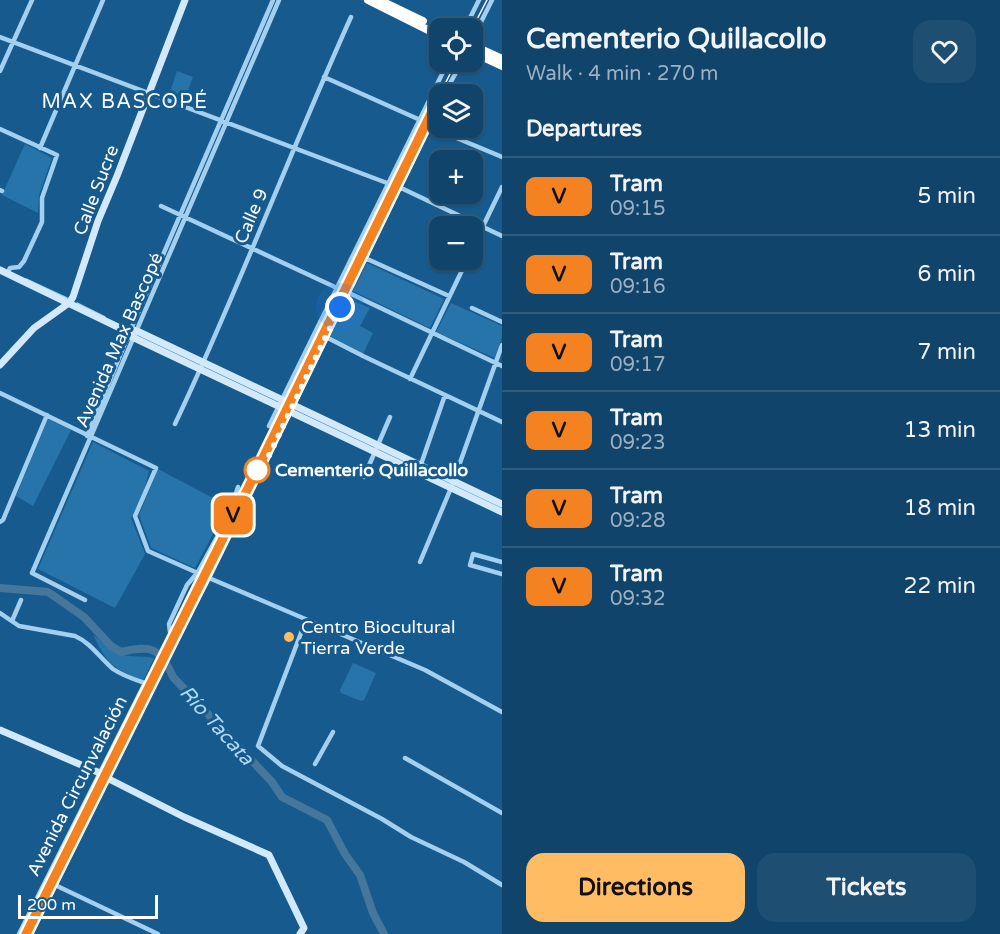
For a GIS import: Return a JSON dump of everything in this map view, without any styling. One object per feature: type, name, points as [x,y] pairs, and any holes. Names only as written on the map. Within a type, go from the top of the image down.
[{"type":"highway","points":[[368,0],[429,30]]},
{"type":"highway","points":[[379,0],[429,24]]},
{"type":"highway","points":[[483,50],[502,59]]},
{"type":"highway","points":[[483,57],[502,66]]},
{"type":"main road","name":"Calle Sucre","points":[[69,303],[98,221],[185,0]]},
{"type":"main road","points":[[4,272],[131,333],[284,399],[376,449]]},
{"type":"main road","points":[[0,365],[34,328],[69,303]]},
{"type":"main road","points":[[203,365],[279,407],[502,504]]},
{"type":"main road","points":[[452,484],[502,512]]},
{"type":"main road","points":[[0,730],[104,776],[184,817],[269,855],[302,931]]},
{"type":"street","points":[[0,71],[32,0]]},
{"type":"street","points":[[40,148],[103,0]]},
{"type":"street","name":"Avenida Max Bascopé","points":[[85,600],[32,573],[131,333],[184,217],[273,0]]},
{"type":"street","name":"Avenida Max Bascopé","points":[[224,121],[279,0]]},
{"type":"street","points":[[470,18],[479,0]]},
{"type":"street","points":[[483,18],[492,0]]},
{"type":"street","name":"Calle 9","points":[[175,424],[203,365],[351,17]]},
{"type":"street","points":[[0,37],[387,183]]},
{"type":"street","points":[[269,426],[443,72]]},
{"type":"street","points":[[324,77],[418,119]]},
{"type":"street","points":[[172,649],[209,578],[429,127]]},
{"type":"street","points":[[0,129],[57,155],[42,198],[42,222],[24,261],[19,267],[10,268],[4,272]]},
{"type":"street","points":[[457,138],[502,157]]},
{"type":"street","points":[[502,187],[483,228],[502,236]]},
{"type":"street","points":[[399,188],[458,216]]},
{"type":"street","points":[[161,206],[337,288]]},
{"type":"street","points":[[365,258],[449,296]]},
{"type":"street","points":[[410,379],[462,270]]},
{"type":"street","points":[[347,292],[502,366]]},
{"type":"street","points":[[472,308],[502,322]]},
{"type":"street","points":[[326,337],[502,423]]},
{"type":"street","points":[[420,562],[452,484],[502,345]]},
{"type":"street","points":[[0,393],[156,468],[135,516],[148,551],[425,670],[502,712]]},
{"type":"street","points":[[420,470],[445,395]]},
{"type":"street","points":[[0,522],[3,520],[47,415]]},
{"type":"street","points":[[364,477],[390,417]]},
{"type":"street","points":[[170,632],[168,624],[187,585],[198,572],[229,516],[238,487]]},
{"type":"street","points":[[502,562],[473,554],[471,565],[502,574]]},
{"type":"street","points":[[0,613],[12,621],[21,600]]},
{"type":"street","points":[[306,620],[258,746],[282,766],[411,837],[464,862],[502,885]]},
{"type":"street","name":"Avenida Circunvalación","points":[[12,621],[19,626],[75,636],[84,640],[111,668],[145,684],[31,934]]},
{"type":"street","points":[[315,764],[333,732]]},
{"type":"street","points":[[405,758],[502,813]]},
{"type":"street","name":"Avenida Circunvalación","points":[[19,934],[43,883],[104,776]]},
{"type":"street","points":[[55,885],[158,934]]},
{"type":"street","points":[[302,931],[311,934]]},
{"type":"shaded area","points":[[177,71],[193,77],[183,104],[173,99],[170,92]]},
{"type":"shaded area","points":[[25,144],[52,158],[39,195],[38,213],[2,195]]},
{"type":"shaded area","points":[[367,263],[444,299],[430,328],[353,291]]},
{"type":"shaded area","points":[[349,299],[370,308],[360,326],[373,333],[363,354],[330,336]]},
{"type":"shaded area","points":[[451,303],[502,326],[502,337],[495,358],[436,332]]},
{"type":"shaded area","points":[[48,419],[71,430],[33,506],[16,496]]},
{"type":"shaded area","points":[[93,442],[149,471],[144,491],[131,518],[145,554],[115,608],[38,569]]},
{"type":"shaded area","points":[[158,469],[228,506],[195,568],[151,548],[139,515]]},
{"type":"shaded area","points":[[93,634],[119,654],[154,658],[143,681],[112,664],[102,652]]},
{"type":"shaded area","points":[[353,663],[376,673],[364,700],[361,701],[341,693],[340,690]]},
{"type":"waterway","points":[[26,279],[67,298]]},
{"type":"waterway","points":[[77,303],[105,317]]},
{"type":"waterway","name":"Río Tacata","points":[[0,588],[48,592],[84,617],[111,646],[121,652],[147,649],[159,654],[173,677],[272,782],[282,797],[327,820],[345,854],[360,875],[373,913],[384,934]]},
{"type":"tram line","points":[[478,18],[487,0]]},
{"type":"tram line","points":[[445,84],[451,72]]},
{"type":"tram line","points":[[26,934],[429,118]]},
{"type":"tram line","name":"V","points":[[26,934],[429,118]]},
{"type":"place","name":"Cementerio Quillacollo","points":[[257,470]]},
{"type":"place","name":"Centro Biocultural Tierra Verde","points":[[289,637]]},
{"type":"district","name":"MAX BASCOPÉ","points":[[125,101]]},
{"type":"route","points":[[257,470],[262,470],[340,307]]}]
